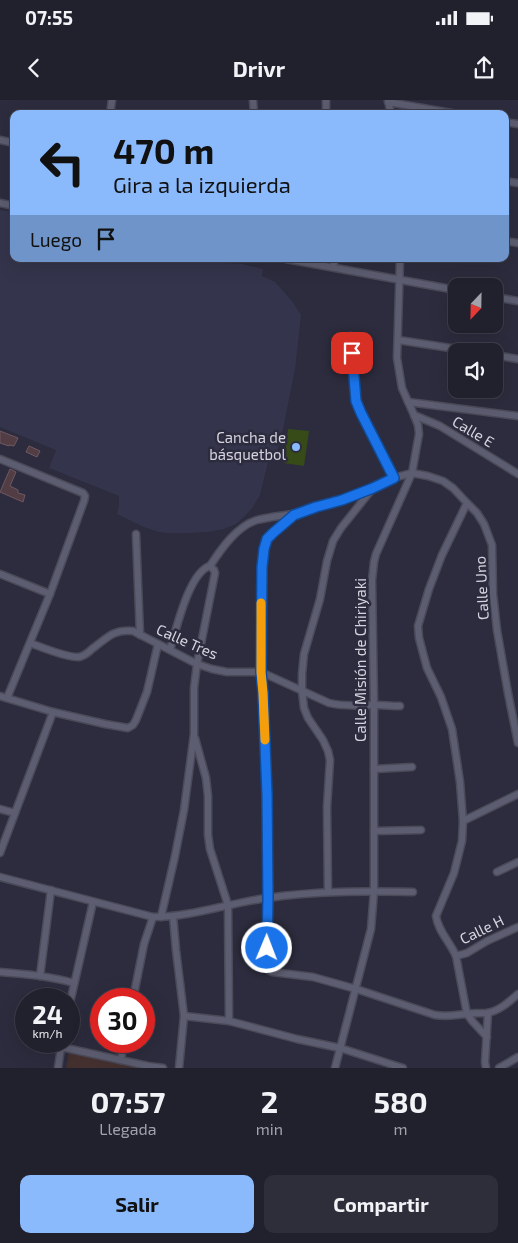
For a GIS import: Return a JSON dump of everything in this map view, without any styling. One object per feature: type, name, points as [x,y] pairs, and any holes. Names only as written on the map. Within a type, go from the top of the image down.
[{"type":"street","points":[[104,100],[112,101]]},
{"type":"street","points":[[388,101],[436,110]]},
{"type":"street","points":[[304,262],[448,289]]},
{"type":"street","points":[[333,267],[334,262]]},
{"type":"street","name":"Calle Misión de Chiriyaki","points":[[335,1068],[371,930],[374,891],[372,580],[374,562],[412,473],[419,434],[418,425],[400,379],[397,358],[400,262]]},
{"type":"street","points":[[503,298],[518,301]]},
{"type":"street","points":[[351,336],[356,401],[394,478]]},
{"type":"street","points":[[398,340],[448,348]]},
{"type":"street","points":[[503,356],[518,359]]},
{"type":"street","points":[[408,402],[518,416]]},
{"type":"street","name":"Calle E","points":[[414,415],[440,426],[518,474]]},
{"type":"street","points":[[0,459],[83,493],[85,496],[50,594],[30,643],[4,697],[54,712],[128,728],[136,720],[148,692],[158,644]]},
{"type":"street","points":[[170,650],[190,589],[201,570],[210,566],[222,547],[245,526],[257,520],[296,514],[342,500],[394,478],[412,473]]},
{"type":"street","name":"Calle Uno","points":[[412,473],[443,481],[453,488],[477,513],[484,524],[492,545],[493,594],[497,630],[518,743]]},
{"type":"street","points":[[328,892],[327,807],[330,760],[323,740],[308,718],[304,708],[302,674],[304,654],[320,599],[333,541],[373,488]]},
{"type":"street","points":[[467,503],[442,555],[419,620],[418,630],[427,668],[441,697],[452,729],[460,782],[463,821],[462,841],[456,865],[436,916],[437,922],[456,956],[467,1014],[487,1037]]},
{"type":"street","points":[[296,514],[282,524],[267,539],[262,567],[261,672],[265,741],[268,970],[313,977],[434,1015],[450,1017],[496,1010],[518,994]]},
{"type":"street","points":[[136,534],[140,635]]},
{"type":"street","points":[[160,917],[184,810],[194,734],[197,664],[215,573],[210,566]]},
{"type":"street","points":[[0,574],[50,594]]},
{"type":"street","name":"Calle Tres","points":[[30,643],[49,650],[79,657],[86,654],[112,633],[123,630],[140,635],[197,664],[227,672],[261,672],[330,703],[339,705],[400,706]]},
{"type":"street","points":[[0,852],[54,712]]},
{"type":"street","points":[[194,734],[206,778],[210,849],[228,905],[230,1021]]},
{"type":"street","points":[[374,769],[412,767]]},
{"type":"street","points":[[463,821],[518,794]]},
{"type":"street","points":[[0,809],[15,813]]},
{"type":"street","points":[[374,831],[421,830]]},
{"type":"street","points":[[497,872],[518,862]]},
{"type":"street","points":[[0,877],[153,917],[173,916],[268,898],[328,892],[413,892]]},
{"type":"street","points":[[40,976],[51,890]]},
{"type":"street","points":[[73,988],[92,902]]},
{"type":"street","points":[[173,916],[184,1016],[179,1068]]},
{"type":"street","points":[[135,988],[144,944],[153,917]]},
{"type":"street","name":"Calle H","points":[[456,956],[467,953],[487,941],[518,927]]},
{"type":"street","points":[[0,972],[40,976],[74,983]]},
{"type":"street","points":[[486,1068],[488,1012]]},
{"type":"street","points":[[184,1016],[230,1021],[287,1037],[340,1048],[403,1068]]},
{"type":"street","points":[[80,1049],[120,1060],[163,1068]]},
{"type":"street","points":[[58,1068],[60,1053]]},
{"type":"street","points":[[120,1060],[121,1053]]},
{"type":"street","points":[[499,1068],[518,1057]]},
{"type":"shaded area","points":[[0,210],[10,211],[10,262],[221,262],[242,264],[263,269],[262,276],[275,282],[292,301],[301,315],[295,369],[280,444],[268,462],[260,495],[252,508],[236,524],[224,529],[208,532],[168,533],[144,527],[117,514],[119,496],[49,468],[56,450],[0,427]]},
{"type":"shaded area","points":[[69,1053],[148,1066],[149,1068],[66,1068]]},
{"type":"green space","name":"Cancha de básquetbol","points":[[288,429],[309,431],[304,466],[284,463]]},
{"type":"building","points":[[0,431],[18,438],[14,446],[0,443]]},
{"type":"building","points":[[29,446],[40,451],[37,457],[26,452]]},
{"type":"building","points":[[10,469],[16,472],[10,486],[18,490],[18,493],[25,495],[23,502],[0,492]]},
{"type":"slow traffic","points":[[261,603],[261,672],[265,740]]},
{"type":"place","name":"Cancha de básquetbol","points":[[296,447]]},
{"type":"route","points":[[267,948],[267,794],[261,672],[262,567],[264,549],[267,539],[294,515],[342,500],[394,478],[356,401],[352,353]]}]
